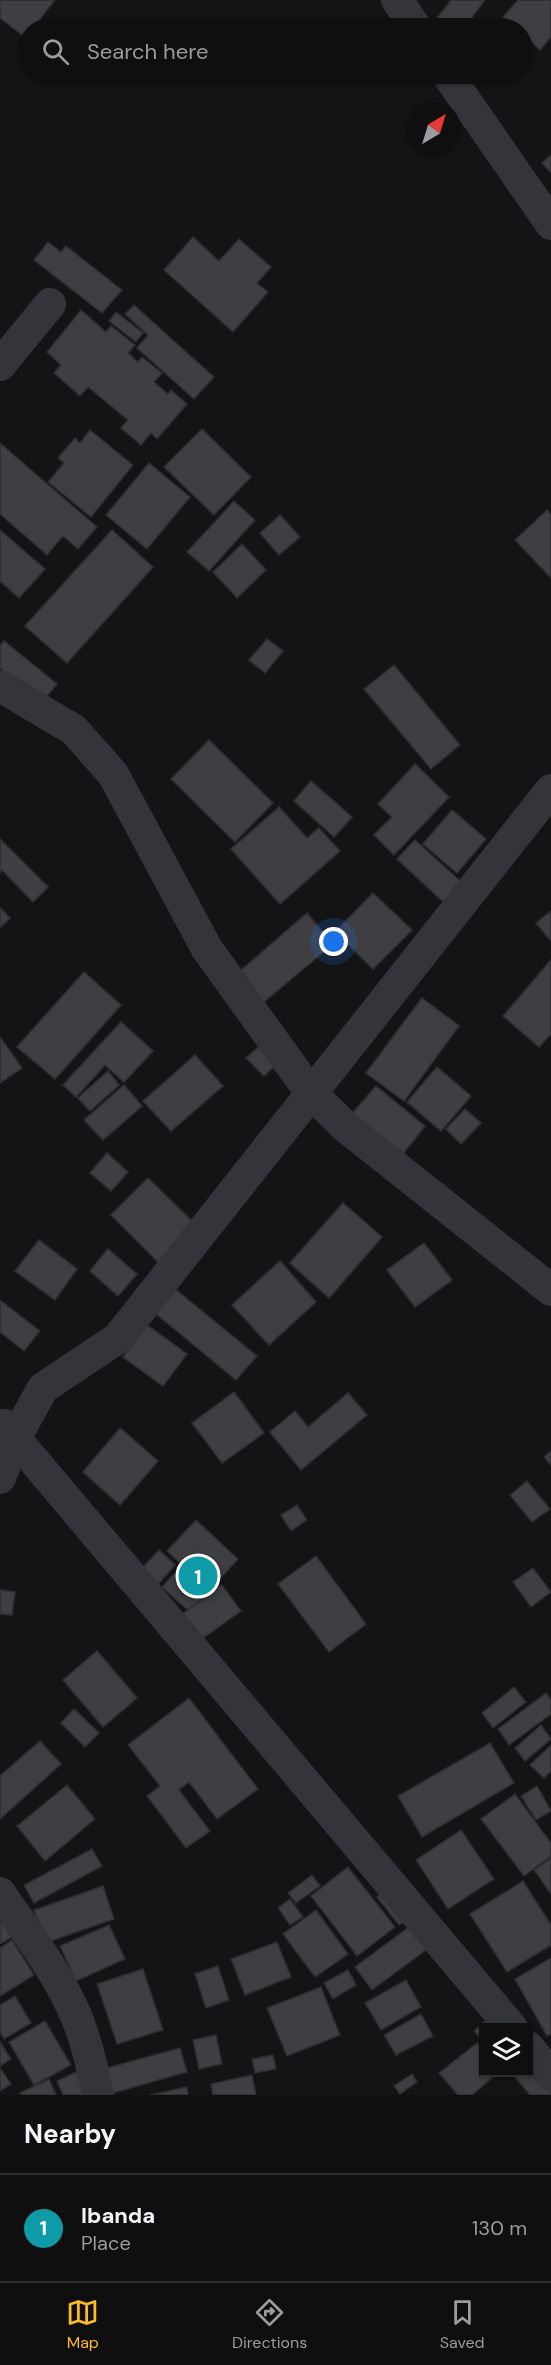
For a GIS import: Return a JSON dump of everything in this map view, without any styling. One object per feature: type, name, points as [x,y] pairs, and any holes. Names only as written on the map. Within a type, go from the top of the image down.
[{"type":"street","points":[[397,0],[409,18]]},
{"type":"street","points":[[454,84],[551,224]]},
{"type":"street","points":[[0,365],[50,304]]},
{"type":"street","points":[[0,686],[74,730],[113,774],[207,949],[311,1093],[347,1128],[551,1290]]},
{"type":"street","points":[[0,1479],[8,1429],[43,1388],[118,1338],[551,790]]},
{"type":"street","points":[[8,1429],[508,2023]]},
{"type":"street","points":[[0,1893],[49,1964],[73,2008],[91,2061],[98,2095]]},
{"type":"street","points":[[533,2053],[551,2075]]},
{"type":"building","points":[[0,0],[55,0],[41,18],[18,18],[18,32],[0,18]]},
{"type":"building","points":[[451,0],[485,0],[472,18],[437,18]]},
{"type":"building","points":[[518,0],[551,0],[551,37],[540,50],[533,44],[533,18],[503,17]]},
{"type":"building","points":[[551,155],[551,173],[542,163]]},
{"type":"building","points":[[193,237],[219,261],[239,239],[271,267],[257,283],[268,292],[233,332],[164,270]]},
{"type":"building","points":[[48,242],[61,252],[66,246],[122,290],[102,313],[34,260]]},
{"type":"building","points":[[134,305],[214,377],[194,399],[137,348],[148,335],[125,314]]},
{"type":"building","points":[[81,310],[106,332],[111,326],[135,345],[128,353],[138,362],[142,357],[162,373],[154,382],[168,394],[171,390],[187,404],[157,439],[151,433],[141,445],[121,428],[128,420],[88,387],[80,396],[54,373],[61,365],[47,352]]},
{"type":"building","points":[[116,312],[143,333],[136,342],[109,321]]},
{"type":"building","points":[[202,429],[251,477],[214,515],[164,467]]},
{"type":"building","points":[[90,430],[133,465],[91,517],[48,482],[64,463],[58,458],[75,438],[80,443]]},
{"type":"building","points":[[0,443],[97,527],[78,549],[63,536],[47,555],[0,514]]},
{"type":"building","points":[[149,463],[190,497],[147,549],[106,515]]},
{"type":"building","points":[[234,501],[255,520],[209,571],[187,552]]},
{"type":"building","points":[[547,510],[551,515],[551,578],[515,540]]},
{"type":"building","points":[[280,515],[300,537],[279,555],[260,533]]},
{"type":"building","points":[[0,530],[45,569],[19,598],[0,581]]},
{"type":"building","points":[[0,530],[45,569],[19,598],[0,581]]},
{"type":"building","points":[[112,530],[153,567],[67,663],[25,626]]},
{"type":"building","points":[[112,530],[153,567],[67,663],[25,626]]},
{"type":"building","points":[[242,544],[266,570],[237,598],[213,572]]},
{"type":"building","points":[[267,639],[283,651],[265,673],[249,660]]},
{"type":"building","points":[[267,639],[283,651],[265,673],[249,660]]},
{"type":"building","points":[[4,641],[57,684],[42,702],[0,668],[0,646]]},
{"type":"building","points":[[4,641],[57,684],[42,702],[0,668],[0,646]]},
{"type":"building","points":[[394,665],[460,745],[431,769],[364,689]]},
{"type":"building","points":[[209,740],[273,803],[235,842],[171,779]]},
{"type":"building","points":[[209,740],[273,803],[235,842],[171,779]]},
{"type":"building","points":[[415,764],[449,797],[394,855],[374,835],[392,817],[378,804]]},
{"type":"building","points":[[415,764],[449,797],[394,855],[374,835],[392,817],[378,804]]},
{"type":"building","points":[[311,781],[352,817],[334,837],[294,801]]},
{"type":"building","points":[[311,781],[352,817],[334,837],[294,801]]},
{"type":"building","points":[[279,807],[307,838],[319,828],[340,851],[280,904],[231,849]]},
{"type":"building","points":[[279,807],[307,838],[319,828],[340,851],[280,904],[231,849]]},
{"type":"building","points":[[452,810],[486,839],[457,873],[423,844]]},
{"type":"building","points":[[452,810],[486,839],[457,873],[423,844]]},
{"type":"building","points":[[0,839],[48,887],[33,902],[2,870],[0,873]]},
{"type":"building","points":[[0,839],[48,887],[33,902],[2,870],[0,873]]},
{"type":"building","points":[[415,840],[470,890],[452,910],[397,859]]},
{"type":"building","points":[[415,840],[470,890],[452,910],[397,859]]},
{"type":"building","points":[[373,893],[412,930],[373,969],[335,932]]},
{"type":"building","points":[[373,893],[412,930],[373,969],[335,932]]},
{"type":"building","points":[[0,908],[10,918],[0,928]]},
{"type":"building","points":[[0,908],[10,918],[0,928]]},
{"type":"building","points":[[551,911],[551,941],[536,923]]},
{"type":"building","points":[[551,911],[551,941],[536,923]]},
{"type":"building","points":[[307,913],[333,944],[264,1002],[239,972]]},
{"type":"building","points":[[307,913],[333,944],[264,1002],[239,972]]},
{"type":"building","points":[[551,960],[551,1034],[539,1047],[503,1016]]},
{"type":"building","points":[[551,960],[551,1034],[539,1047],[503,1016]]},
{"type":"building","points":[[84,972],[121,1005],[55,1079],[17,1047]]},
{"type":"building","points":[[84,972],[121,1005],[55,1079],[17,1047]]},
{"type":"building","points":[[422,998],[459,1026],[404,1101],[366,1073]]},
{"type":"building","points":[[422,998],[459,1026],[404,1101],[366,1073]]},
{"type":"building","points":[[121,1022],[153,1051],[124,1082],[105,1065],[76,1097],[63,1085]]},
{"type":"building","points":[[121,1022],[153,1051],[124,1082],[105,1065],[76,1097],[63,1085]]},
{"type":"building","points":[[0,1037],[22,1068],[0,1083]]},
{"type":"building","points":[[0,1037],[22,1068],[0,1083]]},
{"type":"building","points":[[262,1044],[279,1062],[264,1076],[246,1058]]},
{"type":"building","points":[[262,1044],[279,1062],[264,1076],[246,1058]]},
{"type":"building","points":[[195,1055],[223,1086],[171,1131],[143,1101]]},
{"type":"building","points":[[195,1055],[223,1086],[171,1131],[143,1101]]},
{"type":"building","points":[[437,1067],[471,1096],[441,1131],[407,1102]]},
{"type":"building","points":[[437,1067],[471,1096],[441,1131],[407,1102]]},
{"type":"building","points":[[108,1071],[119,1085],[90,1111],[78,1098]]},
{"type":"building","points":[[108,1071],[119,1085],[90,1111],[78,1098]]},
{"type":"building","points":[[124,1085],[142,1106],[103,1140],[84,1120]]},
{"type":"building","points":[[124,1085],[142,1106],[103,1140],[84,1120]]},
{"type":"building","points":[[376,1086],[425,1126],[402,1155],[352,1114]]},
{"type":"building","points":[[376,1086],[425,1126],[402,1155],[352,1114]]},
{"type":"building","points":[[465,1109],[481,1123],[461,1144],[446,1129]]},
{"type":"building","points":[[465,1109],[481,1123],[461,1144],[446,1129]]},
{"type":"building","points":[[107,1153],[128,1172],[111,1191],[90,1173]]},
{"type":"building","points":[[107,1153],[128,1172],[111,1191],[90,1173]]},
{"type":"building","points":[[148,1178],[196,1225],[159,1263],[111,1215]]},
{"type":"building","points":[[148,1178],[196,1225],[159,1263],[111,1215]]},
{"type":"building","points":[[343,1203],[382,1237],[329,1298],[290,1263]]},
{"type":"building","points":[[343,1203],[382,1237],[329,1298],[290,1263]]},
{"type":"building","points":[[39,1240],[77,1269],[55,1300],[15,1271]]},
{"type":"building","points":[[39,1240],[77,1269],[55,1300],[15,1271]]},
{"type":"building","points":[[424,1243],[452,1280],[415,1307],[387,1270]]},
{"type":"building","points":[[424,1243],[452,1280],[415,1307],[387,1270]]},
{"type":"building","points":[[108,1249],[137,1274],[118,1296],[90,1271]]},
{"type":"building","points":[[108,1249],[137,1274],[118,1296],[90,1271]]},
{"type":"building","points":[[280,1261],[316,1302],[269,1345],[232,1305]]},
{"type":"building","points":[[280,1261],[316,1302],[269,1345],[232,1305]]},
{"type":"building","points":[[175,1289],[257,1356],[236,1380],[155,1313]]},
{"type":"building","points":[[175,1289],[257,1356],[236,1380],[155,1313]]},
{"type":"building","points":[[0,1300],[40,1331],[24,1351],[0,1332]]},
{"type":"building","points":[[147,1325],[187,1354],[163,1386],[123,1357]]},
{"type":"building","points":[[147,1325],[187,1354],[163,1386],[123,1357]]},
{"type":"building","points":[[234,1392],[264,1433],[222,1463],[192,1423]]},
{"type":"building","points":[[234,1392],[264,1433],[222,1463],[192,1423]]},
{"type":"building","points":[[348,1393],[367,1415],[301,1470],[270,1432],[295,1411],[308,1427]]},
{"type":"building","points":[[348,1393],[367,1415],[301,1470],[270,1432],[295,1411],[308,1427]]},
{"type":"building","points":[[120,1428],[158,1461],[120,1505],[83,1472]]},
{"type":"building","points":[[120,1428],[158,1461],[120,1505],[83,1472]]},
{"type":"building","points":[[551,1451],[551,1465],[544,1457]]},
{"type":"building","points":[[527,1481],[550,1509],[532,1522],[510,1495]]},
{"type":"building","points":[[297,1505],[307,1520],[291,1531],[281,1515]]},
{"type":"building","points":[[196,1520],[238,1559],[190,1612],[162,1587],[182,1565],[167,1551]]},
{"type":"building","points":[[159,1550],[175,1565],[152,1591],[135,1576]]},
{"type":"building","points":[[159,1550],[175,1565],[152,1591],[135,1576]]},
{"type":"building","points":[[316,1556],[366,1624],[329,1652],[278,1584]]},
{"type":"building","points":[[533,1568],[551,1592],[531,1607],[513,1582]]},
{"type":"building","points":[[222,1585],[241,1611],[199,1641],[181,1615]]},
{"type":"building","points":[[0,1590],[15,1592],[12,1615],[0,1614]]},
{"type":"building","points":[[0,1590],[15,1592],[12,1615],[0,1614]]},
{"type":"building","points":[[97,1651],[137,1698],[103,1727],[63,1680]]},
{"type":"building","points":[[97,1651],[137,1698],[103,1727],[63,1680]]},
{"type":"building","points":[[514,1687],[526,1702],[493,1728],[482,1713]]},
{"type":"building","points":[[546,1693],[551,1700],[551,1714],[509,1745],[498,1729]]},
{"type":"building","points":[[189,1698],[258,1789],[217,1819],[189,1782],[179,1790],[210,1831],[186,1848],[147,1796],[160,1786],[128,1745]]},
{"type":"building","points":[[74,1709],[99,1733],[85,1747],[61,1723]]},
{"type":"building","points":[[74,1709],[99,1733],[85,1747],[61,1723]]},
{"type":"building","points":[[541,1725],[551,1739],[525,1761],[515,1748]]},
{"type":"building","points":[[40,1741],[61,1764],[0,1819],[0,1776]]},
{"type":"building","points":[[40,1741],[61,1764],[0,1819],[0,1776]]},
{"type":"building","points":[[490,1743],[514,1783],[422,1837],[398,1796]]},
{"type":"building","points":[[551,1745],[551,1771],[544,1778],[530,1765]]},
{"type":"building","points":[[67,1785],[95,1819],[45,1861],[17,1826]]},
{"type":"building","points":[[537,1786],[551,1811],[536,1820],[521,1796]]},
{"type":"building","points":[[515,1794],[551,1843],[551,1856],[524,1876],[481,1819]]},
{"type":"building","points":[[461,1830],[494,1879],[448,1909],[416,1860]]},
{"type":"building","points":[[92,1849],[102,1866],[34,1903],[24,1885]]},
{"type":"building","points":[[551,1858],[551,1894],[534,1870]]},
{"type":"building","points":[[348,1867],[395,1927],[357,1956],[311,1896]]},
{"type":"building","points":[[312,1875],[320,1886],[296,1903],[288,1893]]},
{"type":"building","points":[[523,1881],[551,1925],[551,1945],[507,1972],[470,1914]]},
{"type":"building","points":[[103,1886],[114,1919],[45,1943],[34,1910]]},
{"type":"building","points":[[390,1886],[413,1915],[399,1925],[377,1897]]},
{"type":"building","points":[[290,1899],[303,1917],[290,1925],[278,1908]]},
{"type":"building","points":[[316,1910],[348,1954],[315,1977],[283,1934]]},
{"type":"building","points":[[0,1921],[18,1934],[0,1944]]},
{"type":"building","points":[[417,1921],[434,1944],[372,1990],[355,1967]]},
{"type":"building","points":[[109,1925],[125,1959],[76,1981],[60,1946]]},
{"type":"building","points":[[12,1940],[34,1975],[0,1996],[0,1948]]},
{"type":"building","points":[[277,1942],[291,1977],[245,1995],[231,1959]]},
{"type":"building","points":[[551,1958],[551,2034],[547,2036],[515,1979]]},
{"type":"building","points":[[218,1966],[229,2000],[206,2008],[195,1974]]},
{"type":"building","points":[[143,1969],[163,2030],[117,2044],[97,1984]]},
{"type":"building","points":[[348,1970],[356,1985],[333,1999],[324,1983]]},
{"type":"building","points":[[406,1980],[421,2007],[381,2030],[365,2003]]},
{"type":"building","points":[[321,1987],[340,2035],[287,2056],[267,2008]]},
{"type":"building","points":[[15,1996],[31,2023],[4,2039],[0,2032],[0,2005]]},
{"type":"building","points":[[421,2014],[433,2036],[396,2055],[384,2035]]},
{"type":"building","points":[[492,2015],[499,2023],[483,2023]]},
{"type":"building","points":[[45,2021],[71,2065],[34,2085],[9,2042]]},
{"type":"building","points":[[479,2027],[479,2036],[474,2031]]},
{"type":"building","points":[[216,2035],[222,2064],[199,2069],[193,2040]]},
{"type":"building","points":[[0,2042],[11,2059],[0,2066]]},
{"type":"building","points":[[477,2043],[479,2045],[479,2077],[493,2077],[472,2095],[458,2095],[439,2073]]},
{"type":"building","points":[[180,2048],[187,2072],[113,2093],[107,2068]]},
{"type":"building","points":[[273,2055],[276,2069],[255,2073],[252,2059]]},
{"type":"building","points":[[533,2062],[551,2082],[551,2095],[530,2095],[515,2077],[533,2077]]},
{"type":"building","points":[[0,2068],[11,2084],[0,2091]]},
{"type":"building","points":[[76,2072],[86,2095],[63,2095],[57,2081]]},
{"type":"building","points":[[412,2074],[417,2082],[400,2094],[394,2086]]},
{"type":"building","points":[[252,2075],[256,2095],[213,2095],[211,2084]]},
{"type":"building","points":[[49,2079],[56,2095],[21,2095],[20,2093]]},
{"type":"building","points":[[187,2087],[188,2095],[150,2095]]},
{"type":"place","name":"Ibanda","points":[[198,1576]]}]
